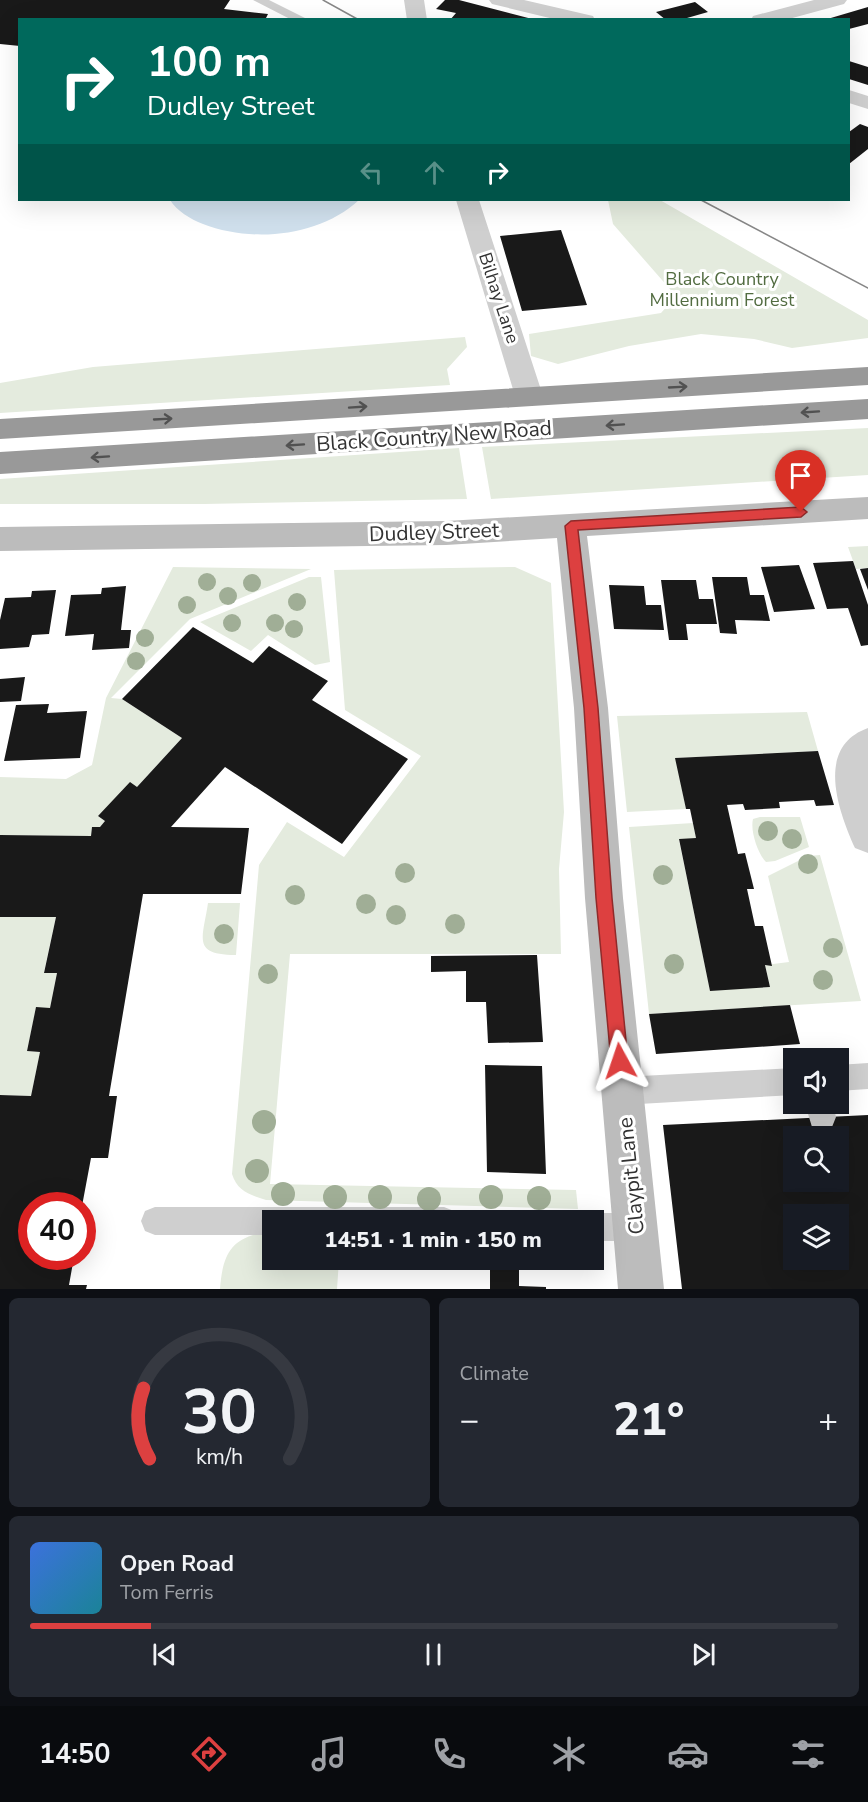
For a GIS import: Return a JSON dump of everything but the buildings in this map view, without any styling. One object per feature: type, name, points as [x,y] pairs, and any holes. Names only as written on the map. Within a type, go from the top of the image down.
[{"type":"highway","name":"Black Country New Road","points":[[0,429],[868,376]]},
{"type":"highway","name":"Black Country New Road","points":[[0,463],[868,409]]},
{"type":"street","points":[[414,0],[417,18]]},
{"type":"street","points":[[499,0],[530,3],[579,18]]},
{"type":"street","points":[[768,18],[837,0]]},
{"type":"street","points":[[850,96],[868,104]]},
{"type":"street","name":"Bilhay Lane","points":[[467,201],[529,396]]},
{"type":"street","name":"Dudley Street","points":[[0,539],[446,533],[868,507]]},
{"type":"street","name":"Claypit Lane","points":[[571,526],[591,708],[604,898],[641,1289]]},
{"type":"street","points":[[868,743],[854,758],[852,777],[868,836]]},
{"type":"lane","points":[[259,0],[299,18]]},
{"type":"lane","points":[[849,1077],[868,1076]]},
{"type":"lane","points":[[622,1091],[783,1081]]},
{"type":"lane","points":[[155,1221],[262,1221]]},
{"type":"lane","points":[[604,1227],[636,1227]]},
{"type":"green space","name":"Black Country Millennium Forest","points":[[608,201],[662,201],[868,320],[868,338],[792,348],[754,339],[701,334],[629,346],[558,364],[531,356],[529,334],[661,313],[676,296],[613,224]]},
{"type":"green space","points":[[465,337],[467,347],[447,369],[450,385],[0,413],[0,383],[93,367]]},
{"type":"green space","points":[[868,428],[868,475],[491,499],[482,447]]},
{"type":"green space","points":[[459,448],[467,499],[204,504],[0,504],[0,479]]},
{"type":"green space","points":[[868,546],[868,568],[856,569],[848,547]]},
{"type":"green space","points":[[173,567],[311,569],[190,619],[111,698],[122,699],[182,738],[137,787],[98,816],[105,821],[100,827],[92,827],[91,836],[0,835],[0,777],[66,779],[92,765],[106,698]]},
{"type":"green space","points":[[515,567],[551,583],[564,812],[559,869],[561,954],[290,954],[270,1184],[576,1190],[578,1209],[266,1200],[245,1192],[237,1185],[232,1174],[259,865],[287,822],[344,857],[421,756],[345,710],[334,570]]},
{"type":"green space","points":[[309,577],[321,577],[330,662],[315,665],[268,635],[251,651],[200,622]]},
{"type":"green space","points":[[807,712],[818,751],[676,758],[686,809],[627,812],[617,716]]},
{"type":"green space","points":[[800,817],[809,847],[775,861],[766,862],[758,848],[752,824],[753,819]]},
{"type":"green space","points":[[693,823],[696,838],[679,840],[710,990],[770,987],[765,965],[789,962],[768,876],[808,856],[820,855],[861,1001],[649,1014],[629,827]]},
{"type":"green space","points":[[208,903],[240,903],[236,955],[212,952],[206,948],[203,935]]},
{"type":"green space","points":[[0,917],[56,917],[44,972],[57,973],[50,1008],[36,1008],[27,1051],[40,1052],[31,1096],[0,1095]]},
{"type":"green space","points":[[262,1233],[262,1270],[338,1270],[337,1289],[220,1289],[224,1264],[233,1247],[239,1241]]},
{"type":"water","points":[[171,201],[358,201],[325,222],[305,229],[263,235],[222,230],[193,220],[176,208]]},
{"type":"tram line","points":[[323,0],[355,18]]},
{"type":"tram line","points":[[703,201],[868,288]]},
{"type":"route","points":[[620,1061],[604,898],[591,708],[571,526],[801,512]]}]
